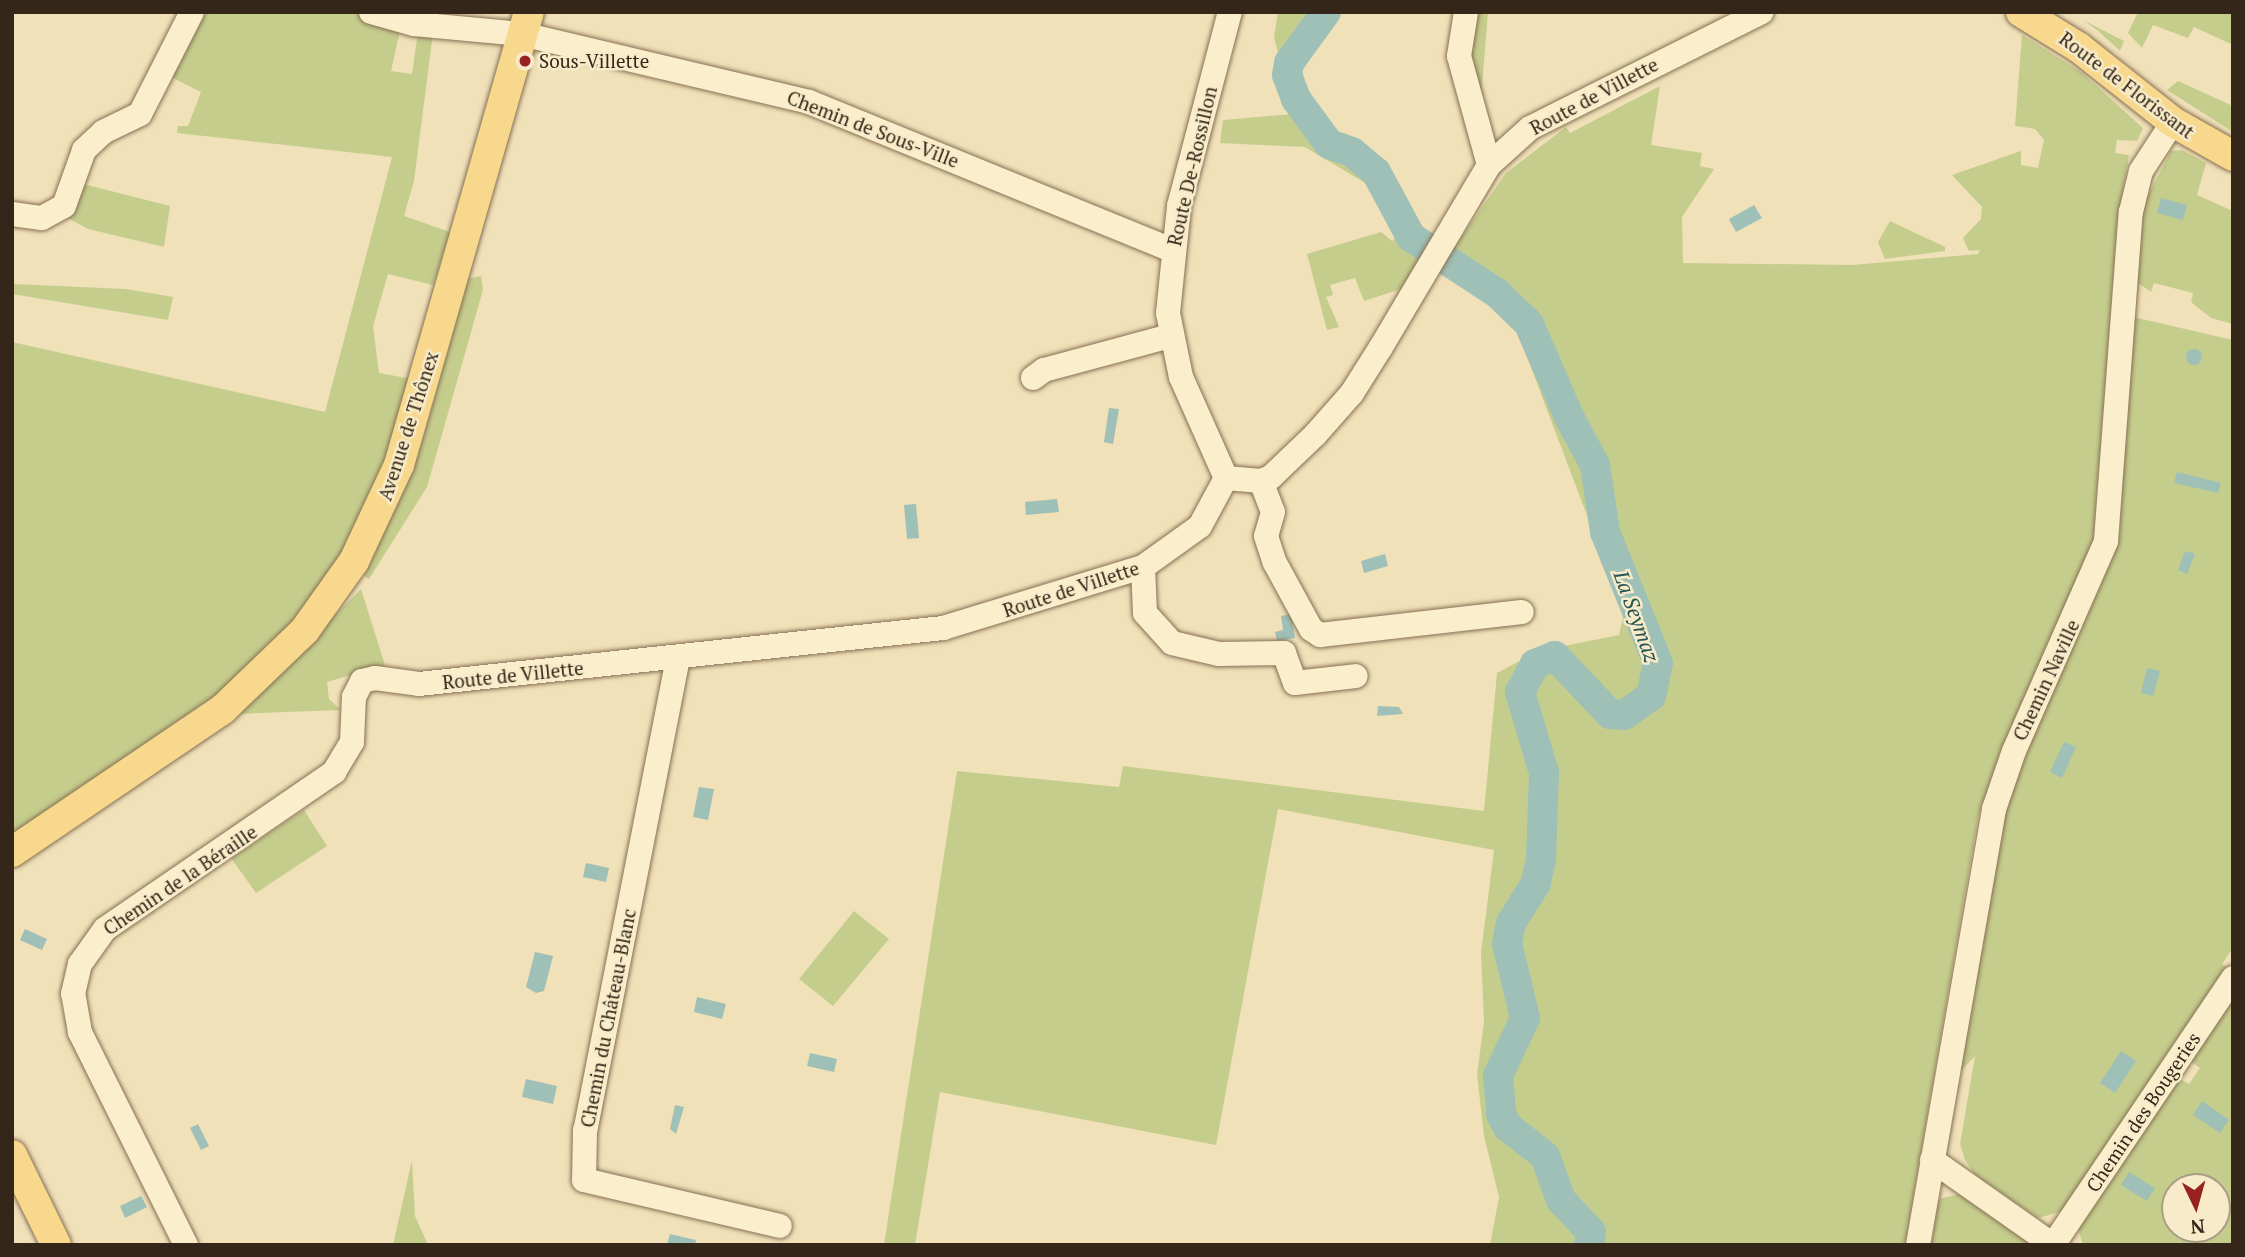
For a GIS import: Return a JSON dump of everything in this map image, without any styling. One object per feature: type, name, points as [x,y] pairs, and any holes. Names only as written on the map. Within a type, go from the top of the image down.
[{"type":"main road","name":"Route de Florissant","points":[[2021,12],[2078,47],[2173,122],[2233,156]]},
{"type":"main road","name":"Avenue de Thônex","points":[[12,852],[223,709],[305,630],[354,561],[399,465],[526,23]]},
{"type":"main road","points":[[12,1155],[56,1245]]},
{"type":"street","points":[[12,214],[42,218],[64,206],[84,150],[99,135],[139,114],[192,12]]},
{"type":"street","name":"Chemin de Sous-Ville","points":[[371,12],[414,24],[526,23],[809,102],[1172,250]]},
{"type":"street","name":"Route De-Rossillon","points":[[1226,478],[1191,403],[1170,336],[1172,250],[1179,206],[1230,12]]},
{"type":"street","points":[[1466,12],[1459,56],[1489,165]]},
{"type":"street","name":"Route de Villette","points":[[1261,481],[1283,470],[1352,393],[1437,256],[1489,165],[1530,128],[1762,12]]},
{"type":"street","name":"Chemin Naville","points":[[1918,1245],[1994,808],[2014,751],[2105,541],[2130,212],[2141,171],[2173,122]]},
{"type":"street","points":[[1033,378],[1044,370],[1170,336]]},
{"type":"street","points":[[1226,478],[1261,481],[1273,512],[1266,536],[1275,563],[1311,629],[1320,635],[1521,612]]},
{"type":"street","name":"Route de Villette","points":[[334,772],[352,741],[354,697],[364,680],[419,684],[943,628],[1143,567],[1200,526],[1226,478]]},
{"type":"street","points":[[1143,567],[1145,613],[1172,643],[1219,654],[1284,653],[1295,683],[1356,676]]},
{"type":"street","name":"Chemin du Château-Blanc","points":[[678,658],[585,1130],[584,1180],[780,1226]]},
{"type":"street","name":"Chemin de la Béraille","points":[[186,1245],[80,1032],[74,994],[80,964],[105,929],[309,793],[334,772]]},
{"type":"street","name":"Chemin des Bougeries","points":[[1931,1160],[2053,1245],[2233,978]]},
{"type":"green space","points":[[201,12],[350,12],[400,31],[391,71],[412,74],[418,32],[433,33],[414,181],[404,216],[450,232],[433,285],[388,274],[373,326],[379,373],[412,379],[385,467],[344,551],[293,623],[204,707],[12,835],[12,342],[325,412],[392,157],[177,133],[178,126],[188,126],[201,92],[167,75]]},
{"type":"green space","points":[[1278,12],[1323,12],[1294,34],[1309,108],[1383,173],[1372,187],[1305,147],[1220,143],[1223,120],[1293,114],[1274,37]]},
{"type":"green space","points":[[1473,12],[1488,12],[1480,112],[1468,56]]},
{"type":"green space","points":[[2138,12],[2233,12],[2233,45],[2194,27],[2188,38],[2153,25],[2142,48],[2128,33]]},
{"type":"green space","points":[[2083,20],[2124,41],[2120,51],[2097,30]]},
{"type":"green space","points":[[2022,35],[2081,72],[2143,128],[2137,141],[2117,140],[2115,153],[2129,155],[2118,217],[2093,543],[1999,755],[1978,817],[1905,1245],[1490,1245],[1499,1197],[1484,1136],[1477,1074],[1484,1022],[1481,953],[1494,850],[1278,809],[1216,1145],[940,1092],[915,1245],[884,1245],[957,771],[1119,787],[1123,766],[1484,811],[1497,673],[1539,651],[1619,635],[1624,613],[1510,312],[1514,305],[1474,272],[1445,261],[1506,173],[1566,127],[1570,133],[1660,86],[1651,145],[1702,153],[1700,166],[1714,169],[1682,217],[1683,263],[1852,265],[1978,254],[1980,250],[1969,251],[1963,238],[1981,219],[1982,207],[1952,175],[2021,151],[2021,165],[2038,168],[2044,140],[2035,129],[2015,126]]},
{"type":"green space","points":[[2178,81],[2233,106],[2233,132],[2167,90]]},
{"type":"green space","points":[[2182,150],[2206,163],[2197,195],[2233,211],[2233,324],[2211,318],[2191,302],[2193,293],[2154,283],[2151,292],[2135,281],[2144,203],[2171,151]]},
{"type":"green space","points":[[83,184],[170,206],[164,247],[88,229],[68,218]]},
{"type":"green space","points":[[1890,221],[1945,247],[1945,251],[1885,259],[1878,242]]},
{"type":"green space","points":[[1381,232],[1392,241],[1400,233],[1422,255],[1401,289],[1364,301],[1355,278],[1330,285],[1333,295],[1326,297],[1339,327],[1327,330],[1307,254]]},
{"type":"green space","points":[[481,276],[483,290],[427,487],[369,579],[364,576],[406,486],[424,435],[468,279]]},
{"type":"green space","points":[[12,284],[126,289],[173,297],[168,320],[12,294]]},
{"type":"green space","points":[[2133,317],[2233,340],[2233,948],[2222,964],[2228,968],[2063,1211],[2038,1218],[1975,1175],[1965,1160],[1960,1144],[1975,1056],[1957,1075],[2004,805],[2119,541]]},
{"type":"green space","points":[[361,589],[385,665],[327,682],[329,699],[341,710],[237,714]]},
{"type":"green space","points":[[304,810],[327,846],[256,893],[231,858]]},
{"type":"green space","points":[[854,911],[889,939],[833,1006],[799,979]]},
{"type":"green space","points":[[2233,995],[2233,1245],[2083,1245],[2078,1229],[2177,1077],[2189,1084],[2200,1068],[2189,1060]]},
{"type":"green space","points":[[412,1160],[415,1216],[428,1245],[393,1245]]},
{"type":"green space","points":[[1959,1194],[2033,1245],[1931,1245],[1939,1199]]},
{"type":"water","points":[[2161,198],[2187,205],[2183,220],[2157,213]]},
{"type":"water","points":[[1754,205],[1762,218],[1736,232],[1729,219]]},
{"type":"water","points":[[2191,349],[2197,349],[2202,357],[2200,363],[2191,365],[2186,360],[2186,354]]},
{"type":"water","points":[[1109,408],[1119,409],[1113,444],[1104,442]]},
{"type":"water","points":[[2177,472],[2221,483],[2218,493],[2174,483]]},
{"type":"water","points":[[1057,499],[1059,512],[1026,515],[1025,502]]},
{"type":"water","points":[[916,504],[919,538],[907,539],[904,505]]},
{"type":"water","points":[[2185,551],[2195,554],[2187,574],[2178,570]]},
{"type":"water","points":[[1385,554],[1388,566],[1364,573],[1361,561]]},
{"type":"water","points":[[1291,614],[1295,638],[1277,641],[1275,632],[1283,630],[1281,616]]},
{"type":"water","points":[[2147,668],[2160,671],[2153,696],[2141,693]]},
{"type":"water","points":[[1378,706],[1399,707],[1403,714],[1377,716]]},
{"type":"water","points":[[2064,742],[2076,747],[2062,778],[2050,772]]},
{"type":"water","points":[[699,787],[714,789],[708,820],[693,817]]},
{"type":"water","points":[[586,863],[609,868],[606,882],[583,877]]},
{"type":"water","points":[[25,929],[47,939],[42,950],[20,940]]},
{"type":"water","points":[[535,952],[553,956],[544,991],[536,993],[526,987]]},
{"type":"water","points":[[697,997],[726,1004],[722,1019],[694,1012]]},
{"type":"water","points":[[2121,1051],[2136,1061],[2115,1093],[2100,1083]]},
{"type":"water","points":[[810,1053],[837,1059],[834,1072],[807,1066]]},
{"type":"water","points":[[526,1079],[557,1086],[553,1104],[522,1097]]},
{"type":"water","points":[[2202,1101],[2229,1120],[2220,1133],[2193,1115]]},
{"type":"water","points":[[675,1105],[684,1107],[676,1134],[670,1129]]},
{"type":"water","points":[[198,1124],[209,1146],[201,1150],[190,1128]]},
{"type":"water","points":[[2129,1172],[2155,1188],[2147,1201],[2121,1185]]},
{"type":"water","points":[[141,1196],[147,1207],[125,1218],[120,1206]]},
{"type":"water","points":[[670,1234],[696,1240],[695,1245],[667,1245]]},
{"type":"waterway","name":"La Seymaz","points":[[1326,12],[1289,63],[1287,75],[1296,99],[1329,144],[1352,152],[1376,172],[1411,237],[1497,293],[1529,324],[1569,417],[1595,465],[1605,532],[1658,663],[1651,696],[1624,715],[1610,714],[1555,656],[1535,664],[1520,692],[1544,773],[1541,859],[1536,883],[1511,923],[1507,944],[1525,1018],[1498,1076],[1501,1114],[1508,1127],[1545,1156],[1561,1200],[1591,1232],[1589,1245]]},
{"type":"place","name":"Sous-Villette","points":[[525,61]]}]
